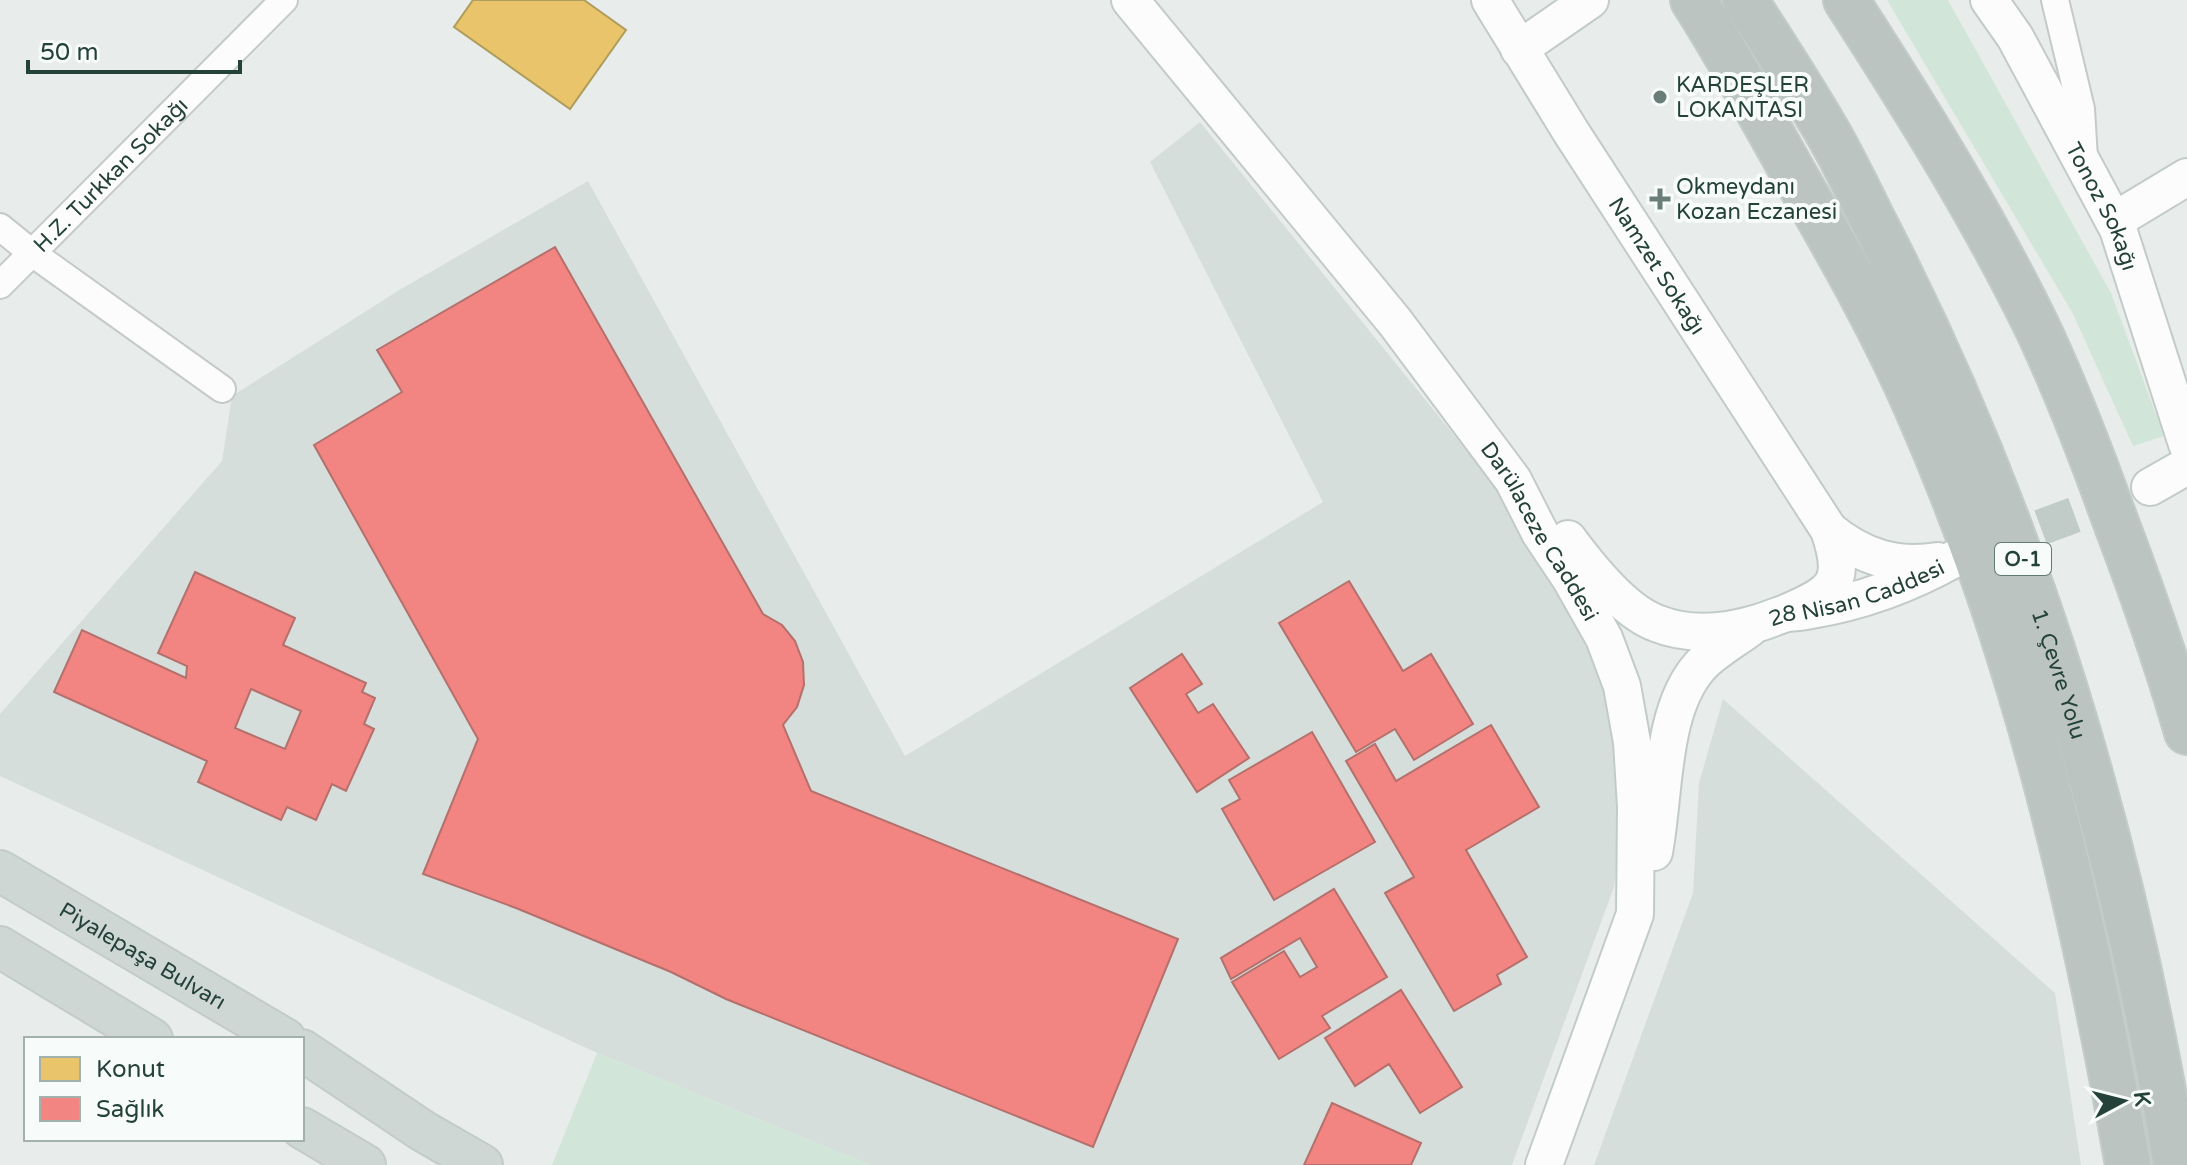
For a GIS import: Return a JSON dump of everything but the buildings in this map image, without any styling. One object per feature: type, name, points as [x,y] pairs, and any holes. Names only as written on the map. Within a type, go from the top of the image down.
[{"type":"highway","points":[[1693,0],[1753,100],[1882,331],[1955,503],[2023,702],[2053,814],[2110,1062],[2128,1165]]},
{"type":"highway","name":"1. Çevre Yolu","points":[[1745,0],[1829,134],[1917,305],[1950,378],[2026,567],[2057,661],[2114,862],[2176,1165]]},
{"type":"highway","points":[[1846,0],[1920,115],[1985,228],[2039,332],[2096,467],[2155,625],[2187,732]]},
{"type":"main road","name":"Darülaceze Caddesi","points":[[1130,0],[1377,299],[1513,480],[1540,533],[1604,638],[1622,686],[1634,768],[1635,914],[1544,1165]]},
{"type":"main road","name":"Namzet Sokağı","points":[[1490,0],[1711,352],[1829,530],[1839,567],[1835,582],[1823,594],[1771,618]]},
{"type":"main road","points":[[1519,49],[1590,0]]},
{"type":"main road","name":"Tonoz Sokağı","points":[[1989,0],[2015,37],[2118,232],[2186,433]]},
{"type":"main road","points":[[2118,232],[2187,177]]},
{"type":"main road","points":[[2118,232],[2187,201]]},
{"type":"main road","points":[[2150,487],[2187,466]]},
{"type":"main road","name":"28 Nisan Caddesi","points":[[1513,480],[1550,513],[1591,570],[1623,600],[1653,622],[1678,630],[1704,632],[1813,610],[1917,579],[1954,559]]},
{"type":"main road","name":"Namzet Sokağı","points":[[1829,530],[1855,550],[1879,559],[1908,565],[1954,559]]},
{"type":"main road","points":[[1635,914],[1650,873],[1676,711],[1699,667],[1771,618]]},
{"type":"main road","name":"Piyalepaşa Bulvarı","points":[[0,871],[266,1034]]},
{"type":"main road","points":[[0,947],[149,1037]]},
{"type":"main road","points":[[304,1051],[423,1131],[482,1165]]},
{"type":"main road","points":[[304,1129],[365,1165]]},
{"type":"street","name":"H.Z. Turkkan Sokağı","points":[[0,227],[32,253],[284,0]]},
{"type":"street","points":[[2055,0],[2081,109],[2085,166]]},
{"type":"street","points":[[0,285],[32,253],[222,389]]},
{"type":"shaded area","points":[[1200,122],[1484,472],[1563,592],[1608,682],[1624,799],[1614,887],[1512,1165],[870,1165],[597,1053],[0,776],[0,714],[222,461],[232,396],[401,289],[588,181],[905,756],[1323,502],[1150,162]]},
{"type":"shaded area","points":[[1723,699],[2055,993],[2081,1165],[1594,1165],[1693,893],[1699,783]]},
{"type":"green space","points":[[1887,0],[1948,0],[2111,293],[2164,436],[2133,446],[2073,314]]},
{"type":"green space","points":[[597,1053],[870,1165],[552,1165]]},
{"type":"tunnel","points":[[1990,546],[2150,487]]},
{"type":"place","name":"KARDEŞLER LOKANTASI","points":[[1660,97]]},
{"type":"place","name":"Okmeydanı Kozan Eczanesi","points":[[1660,199]]}]
